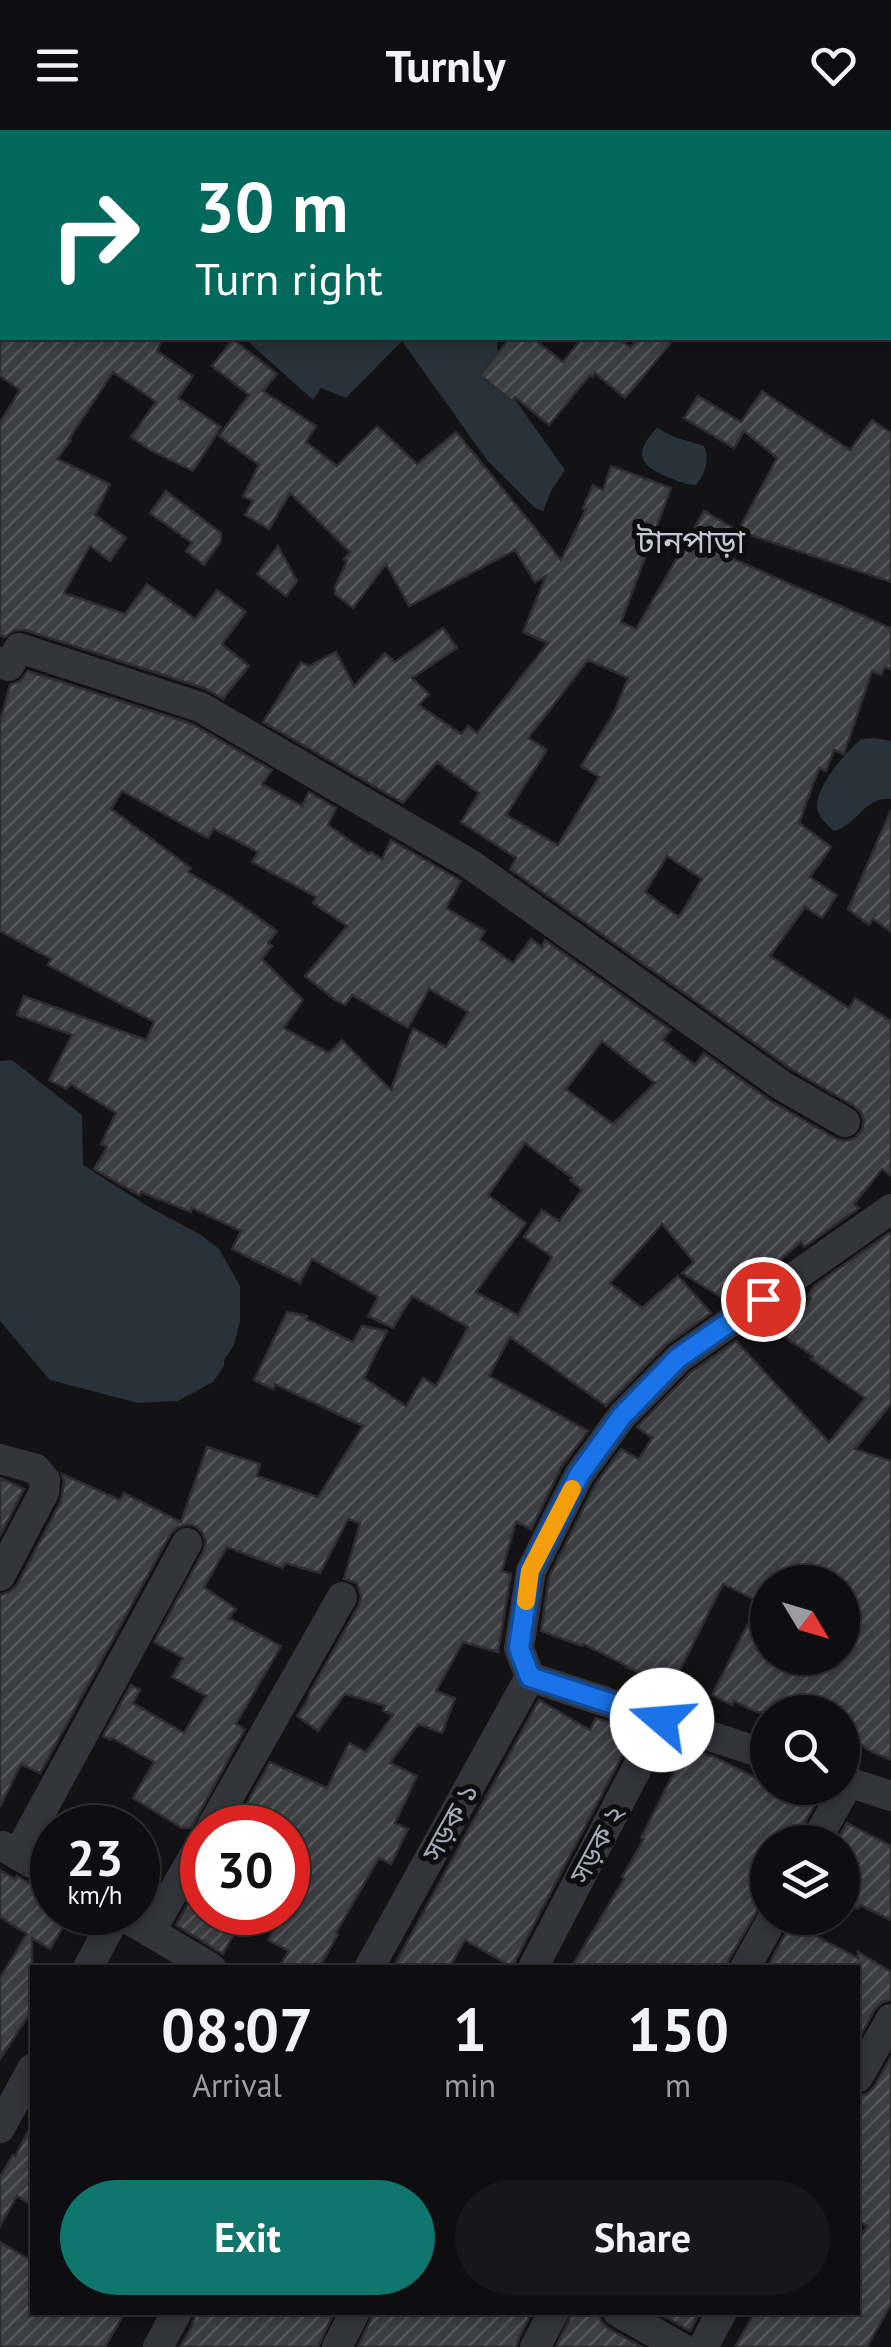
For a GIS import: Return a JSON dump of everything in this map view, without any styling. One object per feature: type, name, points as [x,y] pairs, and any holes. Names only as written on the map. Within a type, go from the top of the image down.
[{"type":"street","points":[[0,662],[9,666],[19,648],[200,706],[470,864],[781,1085],[844,1122]]},
{"type":"street","points":[[750,1749],[530,1677],[519,1648],[530,1571],[579,1475],[622,1416],[678,1358],[891,1209]]},
{"type":"street","points":[[0,1459],[36,1469],[45,1480],[44,1492],[0,1576]]},
{"type":"street","points":[[9,1849],[187,1544]]},
{"type":"street","points":[[224,1805],[342,1597]]},
{"type":"street","name":"সড়ক ১","points":[[371,1965],[530,1677]]},
{"type":"street","name":"সড়ক ২","points":[[535,1965],[662,1720]]},
{"type":"street","points":[[860,1786],[891,1796]]},
{"type":"street","points":[[160,1915],[180,1880]]},
{"type":"street","points":[[90,1965],[105,1935]]},
{"type":"street","points":[[155,1935],[205,1965]]},
{"type":"street","points":[[747,1965],[763,1935]]},
{"type":"street","points":[[860,2073],[891,2019]]},
{"type":"street","points":[[0,2128],[30,2073]]},
{"type":"street","points":[[158,2347],[176,2315]]},
{"type":"street","points":[[337,2347],[353,2315]]},
{"type":"street","points":[[535,2347],[552,2315]]},
{"type":"street","points":[[623,2315],[680,2347]]},
{"type":"street","points":[[703,2347],[720,2315]]},
{"type":"shaded area","points":[[246,340],[497,340],[499,377],[565,470],[543,511],[535,508],[487,460],[402,341],[346,398],[321,388],[313,400]]},
{"type":"shaded area","points":[[657,428],[704,446],[706,467],[696,485],[665,476],[644,462],[642,450]]},
{"type":"shaded area","points":[[861,739],[891,741],[891,799],[874,802],[834,831],[817,809],[822,788]]},
{"type":"shaded area","points":[[12,1060],[82,1115],[83,1165],[219,1249],[240,1286],[240,1321],[234,1345],[213,1382],[178,1401],[138,1403],[50,1380],[0,1321],[0,1061]]},
{"type":"building","points":[[0,340],[162,340],[157,351],[193,376],[178,398],[221,427],[193,471],[131,437],[156,402],[113,372],[57,459],[110,484],[95,515],[126,538],[110,561],[90,546],[64,593],[125,614],[147,584],[195,619],[217,590],[246,612],[222,644],[249,666],[223,699],[206,689],[25,630],[0,635],[0,422],[20,390],[0,376]]},
{"type":"building","points":[[234,340],[277,374],[263,391],[316,426],[306,442],[337,466],[377,426],[417,464],[456,432],[561,560],[593,485],[603,490],[611,466],[671,488],[621,622],[636,629],[704,511],[732,527],[722,554],[891,628],[891,669],[885,667],[881,675],[872,671],[844,754],[834,750],[826,771],[819,768],[799,823],[831,847],[810,877],[837,895],[822,918],[805,907],[770,956],[849,1008],[855,998],[891,1021],[891,1176],[882,1169],[854,1204],[859,1208],[804,1247],[801,1242],[773,1266],[768,1261],[724,1299],[682,1273],[694,1262],[662,1224],[610,1283],[642,1308],[678,1276],[711,1313],[666,1345],[606,1406],[510,1337],[489,1376],[588,1431],[562,1466],[531,1529],[516,1522],[502,1571],[511,1574],[498,1652],[463,1642],[436,1691],[455,1698],[442,1733],[418,1724],[390,1763],[417,1776],[395,1823],[408,1829],[391,1864],[379,1858],[321,1965],[280,1965],[289,1951],[268,1940],[271,1935],[310,1935],[310,1805],[246,1805],[270,1762],[327,1788],[349,1743],[366,1752],[393,1715],[383,1711],[385,1706],[345,1694],[318,1731],[297,1716],[359,1605],[357,1583],[344,1579],[360,1523],[348,1519],[320,1573],[285,1563],[283,1568],[227,1547],[204,1587],[236,1609],[229,1618],[281,1646],[236,1724],[245,1729],[204,1805],[180,1805],[180,1827],[160,1815],[160,1805],[144,1805],[133,1798],[154,1762],[103,1736],[131,1685],[140,1690],[133,1703],[184,1733],[206,1696],[172,1677],[183,1658],[154,1642],[203,1552],[206,1542],[202,1532],[188,1524],[171,1533],[40,1773],[21,1764],[0,1807],[0,1595],[17,1585],[61,1501],[62,1474],[120,1500],[124,1493],[181,1522],[207,1447],[260,1464],[257,1476],[318,1497],[363,1426],[275,1384],[273,1389],[254,1380],[287,1312],[307,1316],[306,1319],[353,1342],[362,1326],[387,1331],[364,1378],[406,1406],[423,1378],[436,1386],[468,1327],[412,1296],[393,1328],[368,1316],[378,1297],[312,1259],[300,1283],[232,1249],[241,1231],[192,1208],[191,1212],[141,1192],[139,1195],[94,1169],[107,1147],[101,1144],[116,1113],[70,1084],[67,1089],[49,1080],[72,1035],[17,1015],[24,996],[146,1040],[154,1022],[48,965],[51,959],[0,931],[0,721],[10,685],[28,671],[192,724],[272,770],[262,784],[302,806],[309,792],[336,808],[328,825],[369,854],[382,859],[391,840],[461,881],[446,908],[485,931],[480,940],[513,963],[531,939],[542,947],[545,940],[671,1030],[663,1040],[695,1065],[704,1053],[771,1101],[837,1139],[855,1138],[864,1121],[854,1106],[791,1069],[510,869],[516,858],[461,822],[479,793],[437,762],[403,803],[263,722],[301,662],[309,666],[336,652],[354,686],[385,653],[395,662],[443,628],[457,648],[412,678],[429,694],[419,705],[461,734],[468,726],[477,733],[548,643],[523,632],[546,576],[535,582],[515,550],[409,606],[386,564],[353,608],[335,594],[347,561],[344,559],[350,552],[290,493],[269,529],[245,515],[253,501],[243,496],[259,465],[219,436],[249,395],[212,366]],"holes":[[[588,660],[628,678],[614,713],[581,766],[599,777],[558,845],[506,815],[547,750],[528,738]],[[122,791],[208,838],[214,829],[258,852],[252,862],[316,897],[313,903],[347,926],[305,976],[335,1000],[345,1005],[352,995],[408,1028],[429,989],[468,1012],[446,1047],[413,1028],[391,1090],[342,1040],[329,1053],[284,1028],[303,1000],[262,959],[277,931],[188,872],[191,868],[111,809]],[[667,856],[702,879],[679,917],[645,892]],[[602,1041],[655,1083],[613,1124],[566,1089]],[[525,1143],[582,1190],[559,1221],[542,1210],[524,1237],[552,1257],[518,1315],[476,1292],[526,1223],[488,1195]]]},
{"type":"building","points":[[508,340],[536,340],[563,362],[580,340],[621,340],[630,347],[637,340],[673,340],[625,398],[595,373],[549,425],[480,375]]},
{"type":"building","points":[[762,391],[850,450],[872,420],[891,433],[891,582],[738,531],[777,458],[744,431],[734,448],[684,418],[698,396],[741,422]]},
{"type":"building","points":[[166,491],[221,533],[221,541],[204,565],[186,551],[192,543],[150,513]]},
{"type":"building","points":[[278,546],[297,581],[286,596],[257,574]]},
{"type":"building","points":[[891,810],[891,932],[873,919],[869,925],[848,909]]},
{"type":"building","points":[[891,1235],[891,1404],[855,1449],[891,1461],[891,1760],[860,1744],[860,1695],[750,1695],[750,1709],[712,1695],[750,1620],[750,1675],[860,1675],[860,1565],[750,1565],[750,1598],[723,1584],[672,1686],[583,1644],[541,1631],[549,1577],[595,1485],[621,1449],[639,1459],[652,1438],[637,1427],[691,1372],[736,1341],[829,1442],[865,1398],[786,1338],[811,1298],[808,1296],[814,1286]]},
{"type":"building","points":[[0,1478],[24,1489],[0,1536]]},
{"type":"building","points":[[539,1700],[590,1730],[596,1718],[635,1731],[515,1965],[465,1940],[451,1965],[395,1965]]},
{"type":"building","points":[[686,1748],[750,1775],[750,1805],[815,1805],[803,1825],[750,1825],[750,1923],[727,1965],[573,1965],[644,1839],[641,1838]]},
{"type":"building","points":[[860,1830],[891,1846],[891,1920],[860,1905]]},
{"type":"building","points":[[0,1870],[30,1884],[30,1935],[58,1935],[50,1949],[32,1938],[30,2013],[0,2059],[0,1978],[27,1934],[0,1917]]},
{"type":"building","points":[[192,1935],[233,1935],[223,1954]]},
{"type":"building","points":[[785,1935],[814,1935],[858,1958],[858,1952],[891,1972],[891,2000],[875,2009],[860,2036],[860,1965],[769,1965]]},
{"type":"building","points":[[891,2057],[891,2304],[867,2347],[735,2347],[753,2315],[860,2315],[860,2238],[867,2226],[860,2221],[860,2096],[874,2087]]},
{"type":"building","points":[[30,2128],[30,2204],[17,2196],[0,2226],[0,2177]]},
{"type":"building","points":[[0,2242],[30,2260],[30,2315],[123,2315],[105,2347],[0,2347]]},
{"type":"building","points":[[195,2315],[333,2315],[318,2347],[180,2347]]},
{"type":"building","points":[[373,2315],[530,2315],[516,2347],[358,2347]]},
{"type":"building","points":[[572,2315],[600,2315],[608,2328],[642,2347],[556,2347]]},
{"type":"building","points":[[662,2315],[698,2315],[690,2331]]},
{"type":"slow traffic","points":[[526,1601],[530,1571],[572,1489]]},
{"type":"district","name":"টানপাড়া","points":[[691,542]]},
{"type":"route","points":[[662,1720],[530,1677],[519,1648],[530,1571],[579,1475],[622,1416],[678,1358],[763,1299]]}]
